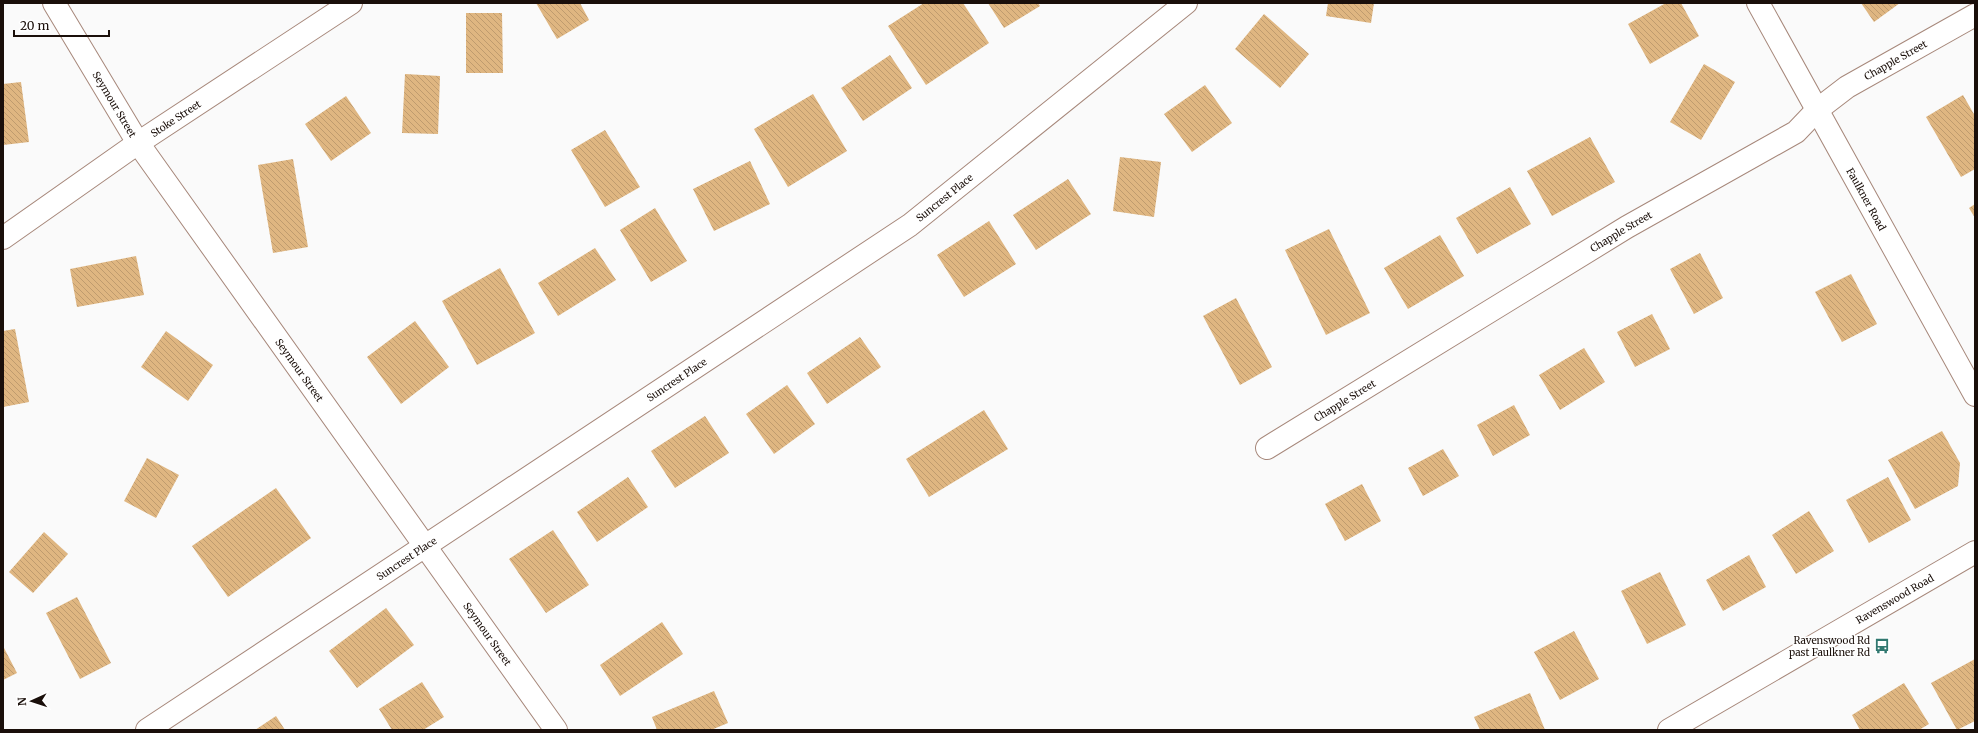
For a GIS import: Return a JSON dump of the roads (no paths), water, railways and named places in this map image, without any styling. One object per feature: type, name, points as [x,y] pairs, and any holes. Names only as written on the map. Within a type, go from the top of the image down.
[{"type":"street","name":"Seymour Street","points":[[54,3],[138,143],[556,730]]},
{"type":"street","name":"Stoke Street","points":[[3,238],[138,143],[351,3]]},
{"type":"street","name":"Suncrest Place","points":[[147,730],[426,548],[910,226],[1186,3]]},
{"type":"street","name":"Faulkner Road","points":[[1758,3],[1975,394]]},
{"type":"street","name":"Chapple Street","points":[[1267,448],[1627,227],[1796,132],[1817,110],[1847,87],[1975,15]]},
{"type":"street","name":"Ravenswood Road","points":[[1669,730],[1975,552]]},
{"type":"place","name":"Ravenswood Rd past Faulkner Rd","points":[[1882,646]]}]
